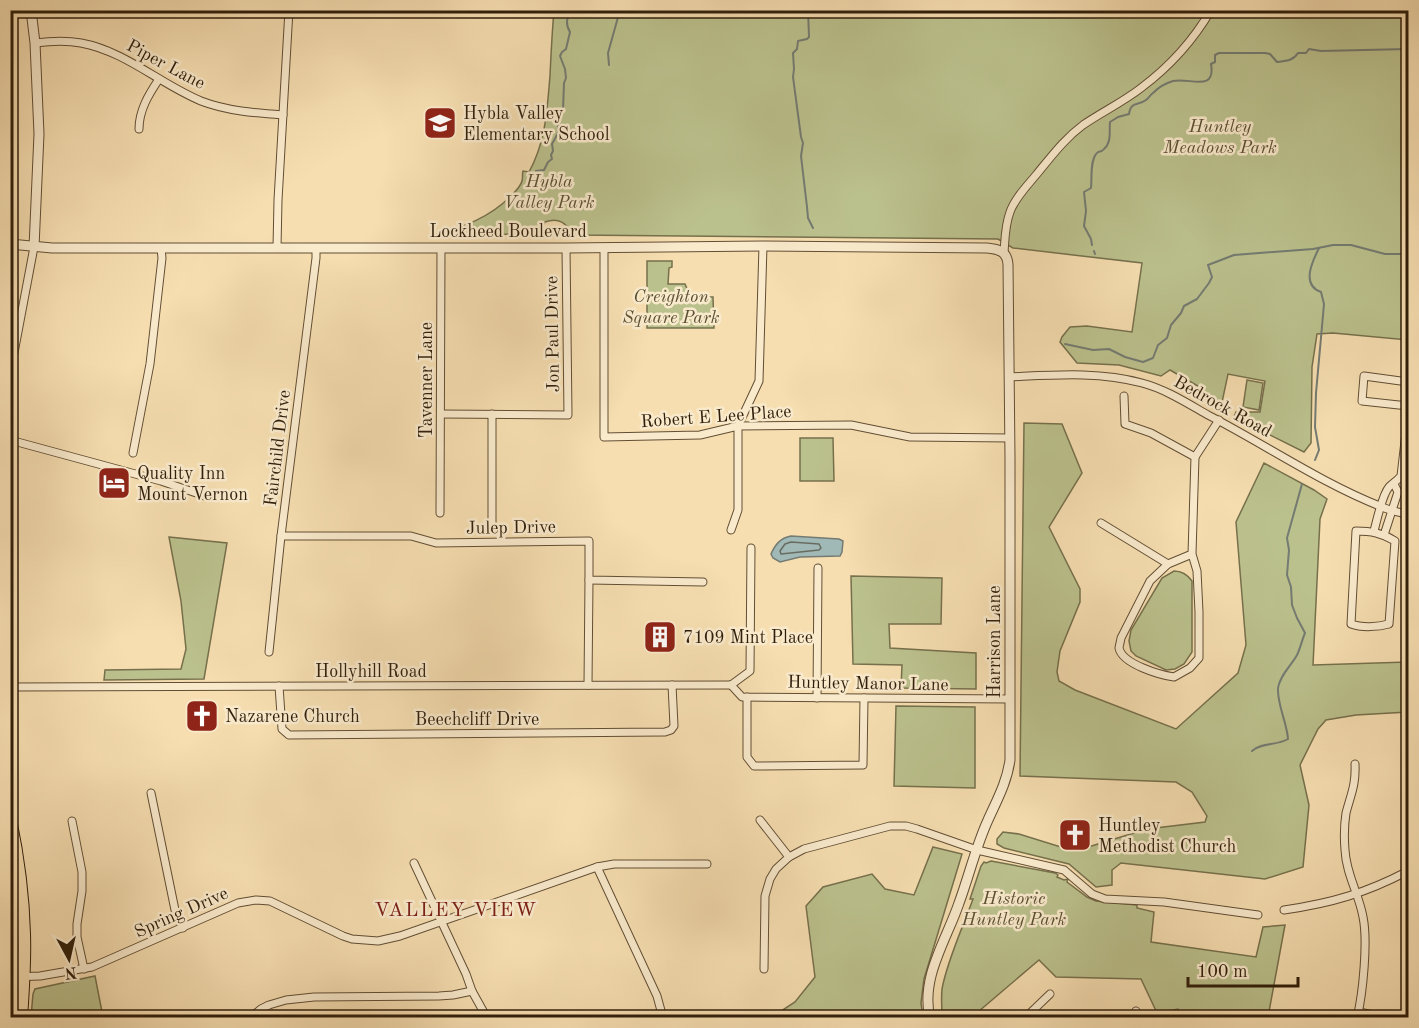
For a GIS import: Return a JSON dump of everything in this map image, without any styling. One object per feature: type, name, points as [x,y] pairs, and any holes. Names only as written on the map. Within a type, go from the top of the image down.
[{"type":"highway","points":[[10,819],[23,903],[24,934],[17,977],[21,1017]]},
{"type":"street","points":[[10,374],[34,247],[39,134],[35,43],[31,10]]},
{"type":"street","points":[[274,10],[289,11],[277,248]]},
{"type":"street","points":[[1004,253],[1007,223],[1014,203],[1059,147],[1085,124],[1131,95],[1181,53],[1211,10]]},
{"type":"street","name":"Piper Lane","points":[[35,43],[66,41],[93,45],[118,55],[193,97],[216,106],[250,113],[283,115]]},
{"type":"street","points":[[140,129],[139,122],[144,105],[159,79]]},
{"type":"street","name":"Lockheed Boulevard","points":[[10,244],[34,247],[161,248],[763,246],[987,248],[998,249],[1004,253]]},
{"type":"street","points":[[731,530],[738,510],[738,426],[759,381],[763,246]]},
{"type":"street","points":[[133,453],[150,364],[162,258],[161,248]]},
{"type":"street","name":"Fairchild Drive","points":[[269,652],[316,248]]},
{"type":"street","name":"Tavenner Lane","points":[[440,513],[441,248]]},
{"type":"street","name":"Jon Paul Drive","points":[[441,414],[568,415],[566,248]]},
{"type":"street","name":"Robert E Lee Place","points":[[604,248],[604,437],[700,435],[738,426],[851,424],[910,437],[1010,438]]},
{"type":"street","name":"Harrison Lane","points":[[930,1017],[927,998],[938,956],[951,926],[987,821],[1009,769],[1010,438],[1008,264],[1004,253]]},
{"type":"street","name":"Bedrock Road","points":[[1009,377],[1102,376],[1123,378],[1158,388],[1327,481],[1380,507],[1408,515]]},
{"type":"street","points":[[1408,382],[1364,376],[1362,401],[1408,406]]},
{"type":"street","points":[[1124,396],[1125,424],[1151,434],[1195,457]]},
{"type":"street","points":[[492,414],[492,525]]},
{"type":"street","points":[[1374,531],[1380,507],[1389,488],[1401,476],[1408,415]]},
{"type":"street","points":[[1192,554],[1168,564],[1150,580],[1121,638],[1119,648],[1128,661],[1174,677],[1190,668],[1199,658],[1197,571],[1192,554],[1195,457],[1219,420]]},
{"type":"street","points":[[10,440],[208,496]]},
{"type":"street","points":[[1384,535],[1398,492],[1394,484]]},
{"type":"street","points":[[1101,523],[1168,564]]},
{"type":"street","points":[[1356,531],[1374,531],[1395,541],[1389,624],[1358,627],[1351,624],[1350,620],[1356,531]]},
{"type":"street","name":"Julep Drive","points":[[281,536],[411,536],[436,543],[589,541],[589,580]]},
{"type":"street","points":[[751,548],[750,671],[731,686],[742,697],[747,697],[747,757],[754,766],[863,765],[864,698]]},
{"type":"street","points":[[817,698],[818,568]]},
{"type":"street","points":[[588,685],[589,580],[703,582]]},
{"type":"street","name":"Beechcliff Drive","points":[[279,686],[282,729],[289,735],[665,732],[674,726],[672,685]]},
{"type":"street","name":"Hollyhill Road","points":[[10,687],[731,686]]},
{"type":"street","name":"Huntley Manor Lane","points":[[747,697],[1010,699]]},
{"type":"street","points":[[1355,764],[1356,777],[1344,832],[1346,861],[1363,914],[1365,938],[1358,1015],[1387,1017]]},
{"type":"street","points":[[151,792],[175,910],[183,928]]},
{"type":"street","points":[[760,820],[789,857]]},
{"type":"street","points":[[72,821],[82,872],[77,937],[84,969]]},
{"type":"street","points":[[765,969],[765,896],[776,869],[789,857],[804,849],[890,826],[906,826],[977,850],[1064,870],[1092,894],[1105,899],[1164,902],[1258,915]]},
{"type":"street","points":[[414,863],[472,991],[487,1017]]},
{"type":"street","name":"Spring Drive","points":[[17,977],[84,969],[106,962],[238,903],[256,900],[276,903],[343,936],[363,941],[385,940],[597,867],[614,864],[707,864]]},
{"type":"street","points":[[597,867],[657,996],[663,1017]]},
{"type":"street","points":[[1284,910],[1322,904],[1356,894],[1408,871]]},
{"type":"street","points":[[250,1017],[269,1005],[286,999],[439,996],[472,991]]},
{"type":"street","points":[[1025,1017],[1050,994]]},
{"type":"green space","name":"Huntley Meadows Park","points":[[554,11],[1408,11],[1408,340],[1333,333],[1317,334],[1312,367],[1311,443],[1304,452],[1234,417],[1236,412],[1260,412],[1265,381],[1228,374],[1221,407],[1202,398],[1203,389],[1170,370],[1161,376],[1119,365],[1077,363],[1060,342],[1070,327],[1087,326],[1132,332],[1142,263],[1013,248],[998,239],[574,235],[565,224],[554,220],[545,222],[537,234],[431,235],[464,226],[493,211],[519,187],[523,171],[529,172],[539,149],[545,125]]},
{"type":"green space","name":"Creighton Square Park","points":[[647,261],[672,261],[668,284],[685,284],[693,302],[701,302],[705,297],[713,297],[714,328],[647,328]]},
{"type":"green space","points":[[1247,380],[1263,383],[1259,410],[1243,407]]},
{"type":"green space","points":[[1024,423],[1062,424],[1082,473],[1049,527],[1080,589],[1080,602],[1060,651],[1057,672],[1059,681],[1075,690],[1176,729],[1238,673],[1246,645],[1236,522],[1264,463],[1327,499],[1320,519],[1313,665],[1408,662],[1408,712],[1356,715],[1326,720],[1318,729],[1300,765],[1309,805],[1303,867],[1265,879],[1121,863],[1112,870],[1112,885],[1096,887],[1069,864],[1004,848],[997,844],[997,839],[1003,832],[1019,834],[1064,848],[1085,848],[1147,829],[1205,822],[1207,816],[1192,792],[1176,782],[1020,776]]},
{"type":"green space","points":[[800,438],[833,438],[834,481],[800,481]]},
{"type":"green space","points":[[169,537],[227,543],[204,679],[104,680],[105,670],[181,669],[186,649],[181,601]]},
{"type":"green space","points":[[1174,571],[1184,573],[1192,581],[1192,652],[1184,664],[1175,669],[1166,670],[1136,656],[1131,651],[1129,641],[1131,630],[1162,578]]},
{"type":"green space","points":[[851,576],[942,578],[941,624],[889,624],[890,648],[976,653],[976,689],[901,688],[902,665],[853,664]]},
{"type":"green space","points":[[896,706],[975,707],[975,788],[894,786]]},
{"type":"green space","points":[[933,847],[962,854],[924,979],[921,1003],[923,1017],[772,1017],[795,1002],[815,977],[806,906],[823,887],[872,874],[885,889],[914,895]]},
{"type":"green space","name":"Historic Huntley Park","points":[[991,861],[1055,873],[1057,877],[1068,879],[1067,882],[1096,901],[1137,905],[1137,908],[1154,912],[1151,942],[1256,957],[1263,927],[1285,925],[1268,1017],[1182,1017],[1178,1009],[1157,1013],[1141,979],[1056,977],[1039,960],[972,1017],[942,1017],[942,989],[948,967],[973,899],[970,899],[981,866],[984,862]]},
{"type":"green space","points":[[95,976],[103,1017],[31,1017],[35,989]]},
{"type":"water","points":[[791,536],[839,539],[843,541],[842,552],[840,556],[800,557],[780,562],[773,558],[771,554],[776,545],[784,538]]},
{"type":"waterway","points":[[536,171],[544,170],[552,159],[552,144],[558,133],[558,119],[563,110],[566,78],[560,56],[566,49],[570,32],[567,26],[570,10]]},
{"type":"waterway","points":[[609,65],[608,53],[620,10]]},
{"type":"waterway","points":[[808,10],[809,37],[798,41],[797,49],[793,53],[793,77],[803,143],[801,156],[808,218],[813,228]]},
{"type":"waterway","points":[[1092,245],[1084,226],[1086,211],[1084,192],[1091,188],[1094,157],[1107,146],[1110,122],[1129,114],[1133,105],[1143,102],[1162,86],[1179,80],[1205,81],[1211,73],[1211,64],[1215,62],[1215,55],[1219,53],[1265,53],[1270,54],[1277,62],[1292,59],[1298,53],[1306,53],[1309,49],[1321,51],[1408,49]]},
{"type":"waterway","points":[[1065,344],[1093,350],[1109,349],[1143,362],[1153,358],[1158,345],[1167,338],[1171,325],[1184,306],[1197,299],[1209,283],[1212,277],[1208,265],[1234,255],[1313,249],[1333,245],[1351,245],[1385,254],[1408,254]]},
{"type":"waterway","points":[[1315,460],[1319,450],[1315,427],[1316,393],[1324,304],[1321,292],[1311,284],[1310,273],[1319,248]]},
{"type":"waterway","points":[[1252,751],[1260,746],[1288,739],[1278,688],[1283,675],[1297,655],[1305,633],[1292,605],[1291,587],[1287,575],[1289,550],[1287,538],[1302,484]]},
{"type":"place","name":"Hybla Valley Elementary School","points":[[440,123]]},
{"type":"place","name":"Quality Inn Mount Vernon","points":[[114,483]]},
{"type":"place","name":"7109 Mint Place","points":[[660,637]]},
{"type":"place","name":"Nazarene Church","points":[[202,716]]},
{"type":"place","name":"Huntley Methodist Church","points":[[1075,835]]},
{"type":"district","name":"VALLEY VIEW","points":[[456,909]]},
{"type":"park label","name":"Hybla Valley Park","points":[[549,192]]}]
